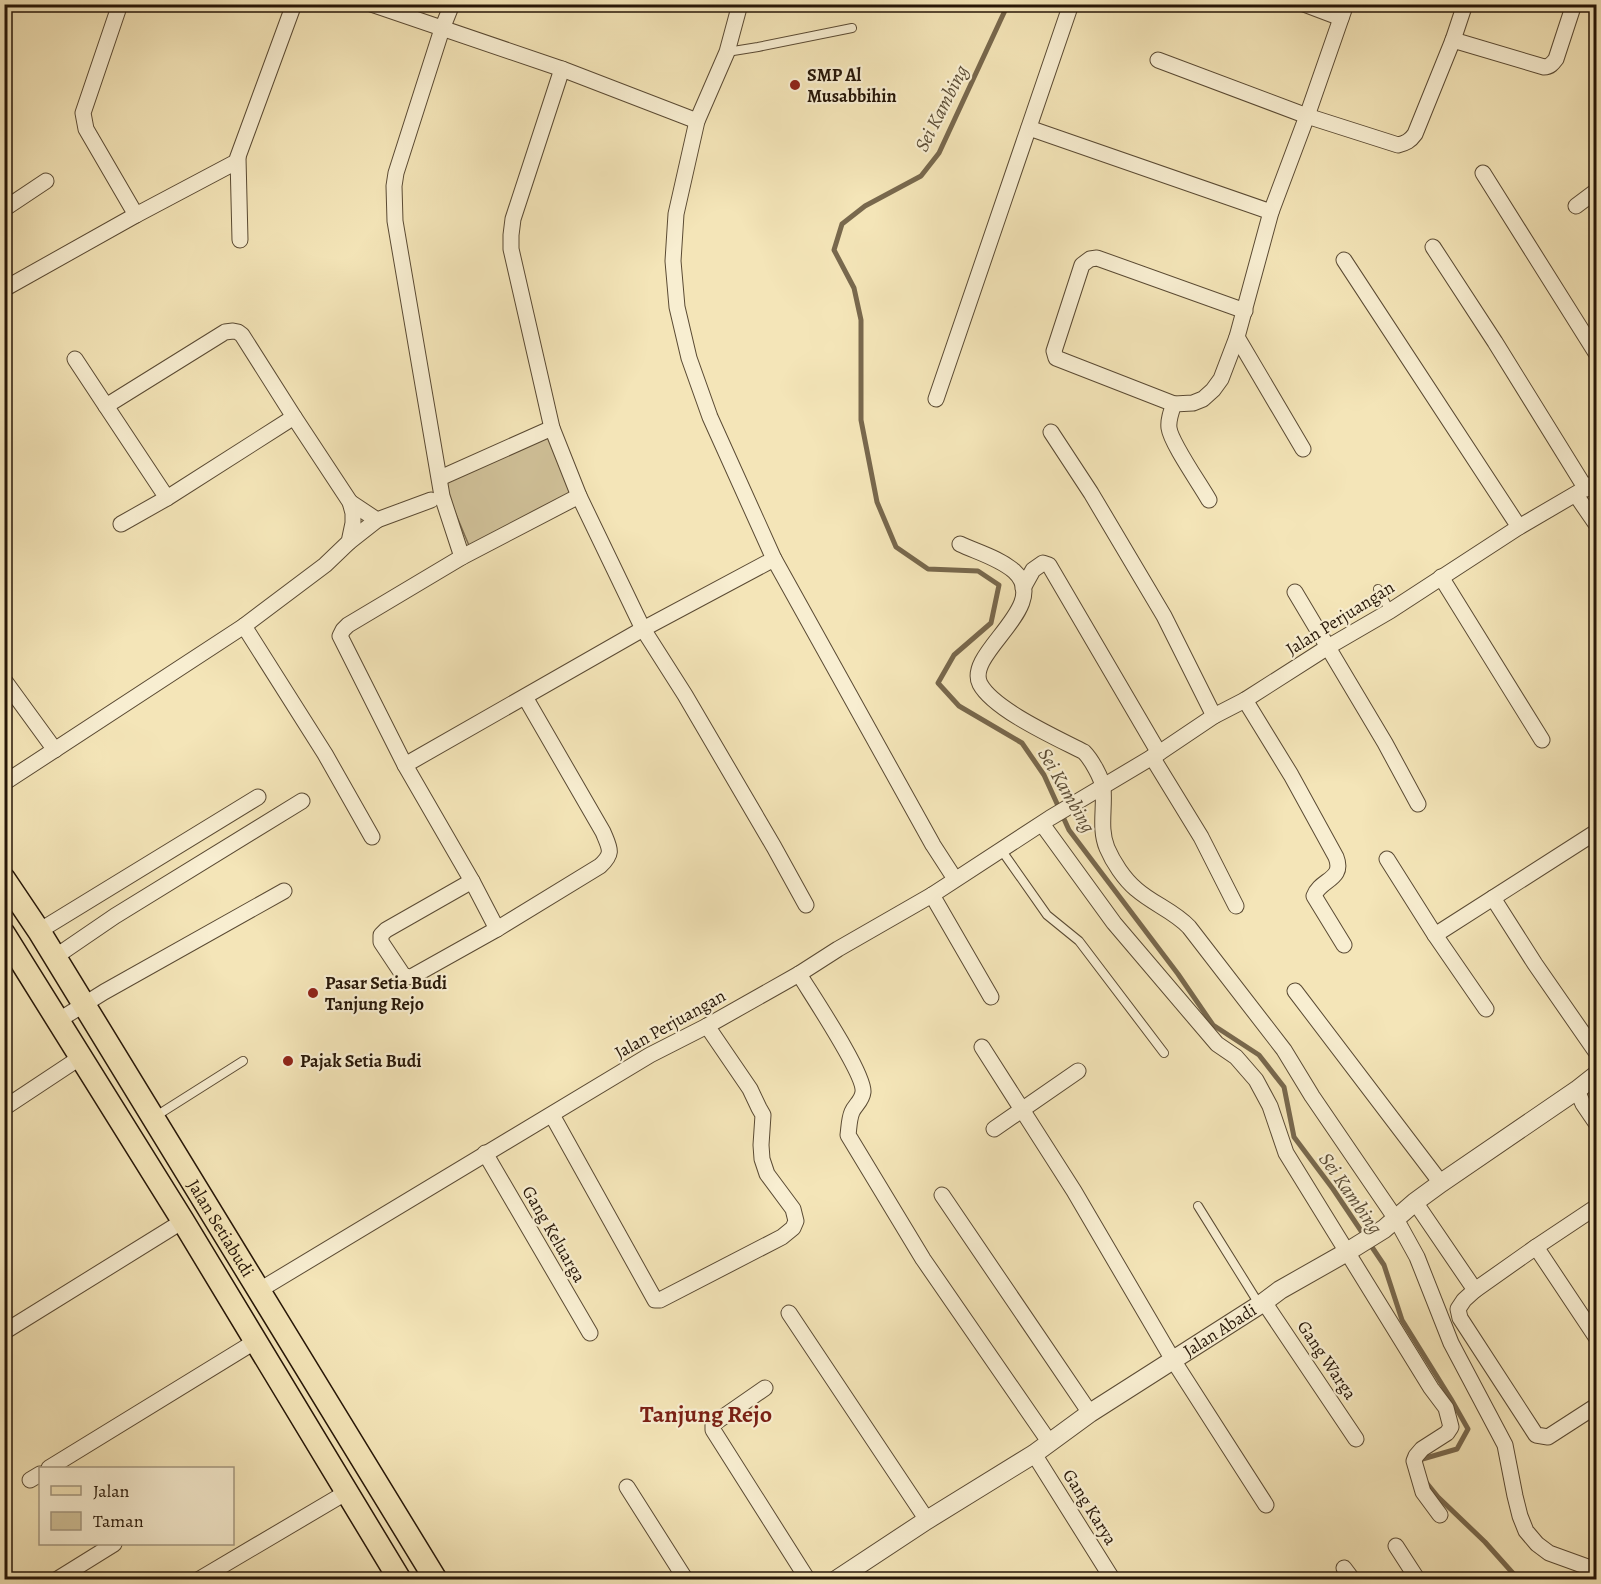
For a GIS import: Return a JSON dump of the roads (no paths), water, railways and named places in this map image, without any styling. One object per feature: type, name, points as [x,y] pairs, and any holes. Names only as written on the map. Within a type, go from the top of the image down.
[{"type":"main road","name":"Jalan Setiabudi","points":[[4,879],[39,931],[436,1580]]},
{"type":"main road","name":"Jalan Setiabudi","points":[[4,934],[183,1221],[400,1580]]},
{"type":"street","points":[[120,4],[83,113],[86,129],[136,215]]},
{"type":"street","points":[[4,289],[233,164],[238,158],[294,4]]},
{"type":"street","points":[[371,4],[562,69],[697,121]]},
{"type":"street","points":[[452,4],[396,173],[394,186],[395,221],[442,496],[462,557]]},
{"type":"street","points":[[740,4],[727,52],[697,121],[675,214],[672,261],[677,307],[689,358],[710,417],[774,559],[933,845],[955,879]]},
{"type":"street","points":[[936,399],[1071,4]]},
{"type":"street","points":[[1245,311],[1097,258],[1090,259],[1082,265],[1054,351],[1056,358],[1173,404],[1193,403],[1203,399],[1221,379],[1237,338],[1245,311],[1271,212],[1344,11],[1304,4]]},
{"type":"street","points":[[1158,60],[1307,116],[1398,145],[1411,140],[1415,134],[1465,4]]},
{"type":"street","points":[[1453,40],[1547,67],[1556,59],[1574,4]]},
{"type":"street","points":[[562,69],[513,219],[511,235],[512,249],[552,428],[579,496],[643,630],[685,695],[806,905]]},
{"type":"street","points":[[1029,128],[1271,212]]},
{"type":"street","points":[[238,158],[240,240]]},
{"type":"street","points":[[1483,173],[1596,353]]},
{"type":"street","points":[[4,210],[46,182]]},
{"type":"street","points":[[1576,206],[1596,192]]},
{"type":"street","points":[[1433,247],[1586,489],[1596,524]]},
{"type":"street","points":[[1344,260],[1519,527]]},
{"type":"street","points":[[106,406],[225,332],[238,332],[350,502],[353,523],[349,542]]},
{"type":"street","points":[[1237,338],[1303,449]]},
{"type":"street","points":[[75,359],[167,498]]},
{"type":"street","points":[[1173,404],[1169,419],[1171,433],[1209,500]]},
{"type":"street","points":[[121,524],[167,498],[294,417]]},
{"type":"street","points":[[440,478],[552,428]]},
{"type":"street","points":[[1052,432],[1164,616],[1214,716]]},
{"type":"street","name":"Jalan Perjuangan","points":[[258,1291],[650,1055],[799,974],[932,895],[1214,716],[1245,700],[1390,611],[1519,527],[1586,489]]},
{"type":"street","points":[[497,929],[405,765],[341,640],[341,633],[348,625],[462,557],[579,496]]},
{"type":"street","points":[[4,783],[244,626],[325,565],[377,520],[431,500]]},
{"type":"street","points":[[350,502],[377,520]]},
{"type":"street","points":[[960,544],[999,561],[1013,570],[1023,588],[1024,595],[1016,615],[993,645],[980,668],[978,679],[985,692],[1005,708],[1084,752],[1090,759],[1100,787],[1103,833],[1107,850],[1119,869],[1136,889],[1180,917],[1190,927],[1284,1050],[1390,1224],[1418,1257],[1451,1344],[1505,1445],[1520,1516],[1526,1531],[1549,1553],[1596,1570]]},
{"type":"street","points":[[405,765],[643,630],[774,559]]},
{"type":"street","points":[[1023,588],[1036,567],[1043,562],[1049,565],[1236,906]]},
{"type":"street","points":[[1442,577],[1542,740]]},
{"type":"street","points":[[1295,592],[1385,743],[1418,804]]},
{"type":"street","points":[[244,626],[325,754],[372,837]]},
{"type":"street","points":[[4,680],[55,750]]},
{"type":"street","points":[[472,881],[381,935],[381,942],[405,976],[413,976],[497,929],[600,866],[610,857],[610,849],[603,832],[525,697]]},
{"type":"street","points":[[1245,700],[1291,775],[1336,857],[1338,869],[1335,875],[1320,887],[1314,896],[1344,945]]},
{"type":"street","points":[[39,931],[258,797]]},
{"type":"street","points":[[55,957],[115,916],[302,801]]},
{"type":"street","points":[[1046,821],[1114,923],[1217,1044],[1236,1057],[1257,1080],[1270,1106],[1286,1153],[1352,1249],[1431,1388],[1446,1408],[1451,1427],[1447,1433],[1422,1449],[1414,1461],[1423,1492],[1440,1515]]},
{"type":"street","points":[[1435,935],[1596,832]]},
{"type":"street","points":[[1387,860],[1486,1009]]},
{"type":"street","points":[[59,1020],[104,992],[284,891]]},
{"type":"street","points":[[932,895],[991,997]]},
{"type":"street","points":[[1492,898],[1596,1052]]},
{"type":"street","points":[[799,974],[851,1060],[861,1082],[863,1092],[858,1105],[852,1111],[848,1135],[922,1259],[1050,1443]]},
{"type":"street","points":[[1295,991],[1441,1183]]},
{"type":"street","points":[[552,1114],[655,1300],[660,1300],[782,1238],[793,1228],[796,1221],[793,1209],[767,1174],[762,1159],[760,1145],[763,1115],[750,1089],[707,1026]]},
{"type":"street","points":[[982,1047],[1074,1191],[1173,1360],[1266,1505]]},
{"type":"street","points":[[4,1108],[81,1057]]},
{"type":"street","points":[[994,1129],[1078,1071]]},
{"type":"street","name":"Jalan Abadi","points":[[846,1577],[927,1520],[1034,1454],[1090,1413],[1280,1290],[1352,1249],[1390,1224],[1441,1183],[1596,1075]]},
{"type":"street","points":[[1577,1090],[1596,1123]]},
{"type":"street","name":"Gang Keluarga","points":[[485,1153],[590,1334]]},
{"type":"street","points":[[942,1195],[1090,1413]]},
{"type":"street","points":[[1415,1202],[1475,1290]]},
{"type":"street","points":[[1596,1208],[1475,1290],[1458,1309],[1460,1318],[1536,1436],[1548,1437],[1596,1406]]},
{"type":"street","points":[[4,1332],[183,1221]]},
{"type":"street","points":[[1536,1247],[1596,1337]]},
{"type":"street","name":"Gang Warga","points":[[1262,1303],[1356,1439]]},
{"type":"street","points":[[789,1313],[927,1520]]},
{"type":"street","points":[[51,1467],[256,1341]]},
{"type":"street","points":[[765,1388],[716,1422],[713,1430],[808,1580]]},
{"type":"street","name":"Gang Karya","points":[[1034,1454],[1113,1580]]},
{"type":"street","points":[[627,1487],[686,1580]]},
{"type":"street","points":[[198,1580],[347,1492]]},
{"type":"street","points":[[56,1580],[112,1545]]},
{"type":"street","points":[[1396,1546],[1418,1580]]},
{"type":"lane","points":[[727,52],[852,28]]},
{"type":"lane","points":[[1378,589],[1390,611]]},
{"type":"lane","points":[[1002,851],[1047,915],[1079,941],[1164,1053]]},
{"type":"lane","points":[[153,1118],[243,1060]]},
{"type":"lane","points":[[1198,1206],[1262,1303]]},
{"type":"waterway","name":"Sei Kambing","points":[[1008,4],[939,153],[921,176],[865,206],[842,224],[834,250],[854,288],[861,320],[861,420],[877,502],[896,547],[928,569],[978,571],[999,585],[991,623],[954,655],[938,683],[959,706],[1022,743],[1044,775],[1069,830],[1178,974],[1213,1025],[1259,1055],[1284,1087],[1294,1137],[1333,1189],[1384,1265],[1402,1320],[1468,1429],[1457,1449],[1419,1460]]},
{"type":"waterway","name":"Sei Kambing","points":[[1425,1481],[1519,1580]]},
{"type":"place","name":"SMP Al Musabbihin","points":[[795,85]]},
{"type":"place","name":"Pasar Setia Budi Tanjung Rejo","points":[[313,993]]},
{"type":"place","name":"Pajak Setia Budi","points":[[288,1061]]},
{"type":"district","name":"Tanjung Rejo","points":[[706,1414]]}]
